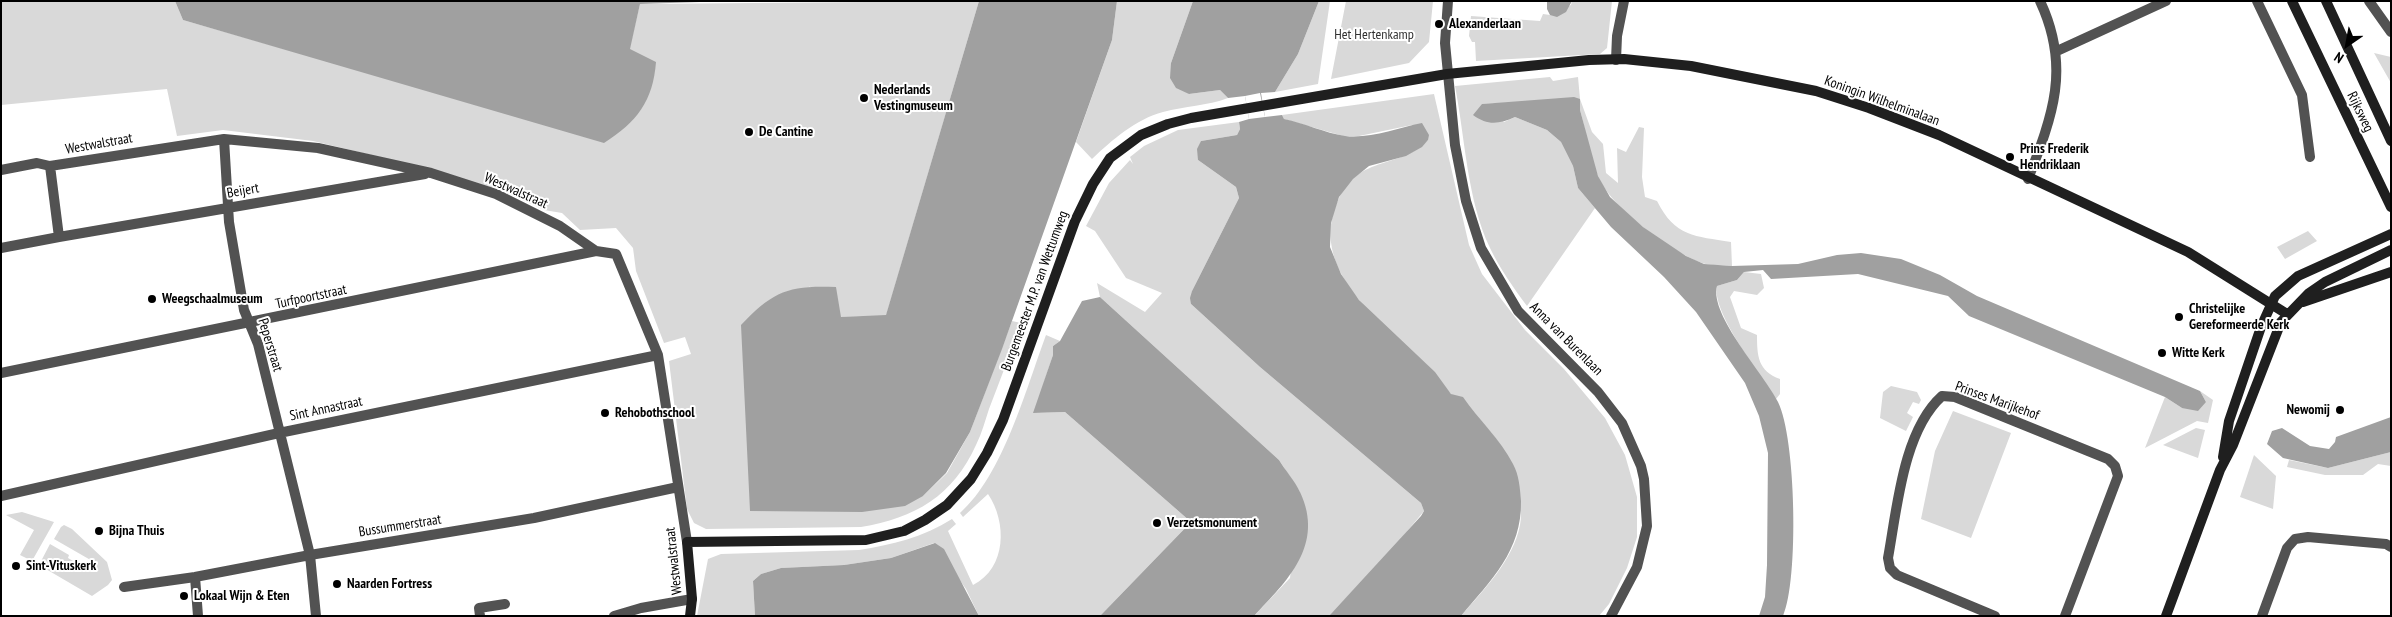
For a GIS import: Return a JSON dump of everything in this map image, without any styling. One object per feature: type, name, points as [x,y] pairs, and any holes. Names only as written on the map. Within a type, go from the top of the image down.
[{"type":"street","points":[[1447,74],[1445,43],[1448,1]]},
{"type":"street","points":[[1616,60],[1617,36],[1624,1]]},
{"type":"street","points":[[2028,179],[2055,103],[2057,51],[2050,21],[2040,1]]},
{"type":"street","points":[[2057,51],[2166,1]]},
{"type":"street","points":[[2257,1],[2302,95],[2310,157]]},
{"type":"street","name":"Rijksweg","points":[[2292,1],[2391,207]]},
{"type":"street","name":"Rijksweg","points":[[2326,1],[2391,141]]},
{"type":"street","points":[[2369,1],[2391,32]]},
{"type":"street","name":"Koningin Wilhelminalaan","points":[[1447,74],[1616,60],[1691,66],[1816,91],[1869,108],[1939,135],[2028,179],[2188,252],[2287,314]]},
{"type":"street","name":"Burgemeester M.P. van Wettumweg","points":[[687,542],[866,540],[904,531],[947,505],[971,479],[987,453],[1003,420],[1081,205],[1110,158],[1141,136],[1168,124],[1263,105],[1447,74]]},
{"type":"street","name":"Anna van Burenlaan","points":[[1447,74],[1455,145],[1466,201],[1481,248],[1518,311],[1598,392],[1622,423],[1641,466],[1644,478],[1647,526],[1637,567],[1611,616]]},
{"type":"street","name":"Westwalstraat","points":[[1,170],[37,163],[50,166],[224,139],[318,148],[431,173],[496,194],[560,226],[596,251],[616,254],[658,356],[687,542],[692,599],[690,616]]},
{"type":"street","name":"Peperstraat","points":[[224,139],[228,222],[244,310],[258,344],[310,555],[316,616]]},
{"type":"street","points":[[50,166],[60,237]]},
{"type":"street","name":"Beijert","points":[[1,248],[431,173]]},
{"type":"street","points":[[2220,470],[2229,421],[2270,304],[2282,288],[2298,276],[2391,234]]},
{"type":"street","points":[[2166,616],[2220,470],[2236,438],[2276,332],[2287,314],[2325,282],[2391,250]]},
{"type":"street","name":"Turfpoortstraat","points":[[1,373],[596,251]]},
{"type":"street","points":[[2296,306],[2391,272]]},
{"type":"street","name":"Sint Annastraat","points":[[1,496],[279,433],[658,356]]},
{"type":"street","name":"Prinses Marijkehof","points":[[1995,616],[1897,575],[1890,568],[1888,558],[1906,456],[1933,404],[1942,396],[1955,398],[2108,459],[2115,466],[2118,476],[2065,616]]},
{"type":"street","name":"Bussummerstraat","points":[[124,587],[195,577],[310,555],[534,518],[678,487]]},
{"type":"street","points":[[2262,616],[2287,548],[2295,539],[2308,537],[2386,544],[2391,547]]},
{"type":"street","points":[[195,577],[198,616]]},
{"type":"street","points":[[614,616],[641,612],[692,599]]},
{"type":"street","points":[[480,616],[479,608],[505,604]]},
{"type":"green space","points":[[1,1],[175,1],[183,20],[358,70],[629,50],[640,4],[979,1],[886,316],[841,317],[809,286],[923,496],[947,473],[970,432],[1012,321],[1021,323],[982,432],[967,463],[944,491],[915,511],[899,518],[861,527],[706,529],[694,523],[687,509],[669,361],[691,354],[685,337],[664,343],[636,271],[633,248],[616,228],[580,230],[562,213],[544,210],[514,196],[430,169],[313,141],[223,130],[177,136],[167,89],[1,105]]},
{"type":"green space","points":[[1117,1],[1193,1],[1171,63],[1189,94],[1220,90],[1228,98],[1153,115],[1125,131],[1092,159],[1076,142],[1112,40]]},
{"type":"green space","points":[[1319,1],[1330,1],[1318,84],[1275,92],[1298,54]]},
{"type":"green space","name":"Het Hertenkamp","points":[[1346,1],[1433,1],[1429,42],[1409,63],[1331,79]]},
{"type":"green space","points":[[1572,1],[1612,1],[1607,48],[1600,54],[1476,61],[1475,42],[1472,42],[1469,36],[1471,16],[1540,21],[1543,14],[1550,15],[1571,5]]},
{"type":"green space","points":[[2374,53],[2391,57],[2391,83]]},
{"type":"green space","points":[[1550,77],[1553,81],[1578,77],[1580,99],[1482,104],[1504,122],[1515,117],[1547,130],[1561,142],[1573,166],[1578,188],[1595,208],[1527,306],[1498,263],[1482,229],[1471,189],[1455,86]]},
{"type":"green space","points":[[1434,94],[1469,245],[1482,274],[1525,330],[1564,369],[1605,418],[1625,455],[1637,497],[1637,537],[1627,568],[1609,604],[1599,616],[1461,616],[1488,585],[1504,562],[1511,551],[1520,525],[1517,494],[1506,457],[1498,441],[1486,427],[1453,396],[1430,368],[1370,312],[1353,292],[1340,271],[1332,248],[1331,224],[1339,198],[1347,184],[1369,168],[1406,155],[1428,140],[1412,125],[1359,136],[1343,136],[1284,119],[1282,115]]},
{"type":"green space","points":[[1580,99],[1592,132],[1603,144],[1606,173],[1618,183],[1617,148],[1626,152],[1639,127],[1644,128],[1642,177],[1645,197],[1657,201],[1671,222],[1687,233],[1731,242],[1732,266],[1702,263],[1674,249],[1643,227],[1615,201],[1605,188],[1595,168],[1580,110]]},
{"type":"green space","points":[[1239,122],[1240,129],[1237,135],[1201,141],[1198,160],[1236,187],[1239,198],[1192,291],[1191,304],[1260,367],[1421,503],[1424,511],[1395,546],[1329,616],[1254,616],[1290,578],[1300,492],[1279,460],[1100,297],[1097,283],[1145,312],[1162,293],[1126,278],[1095,231],[1086,226],[1109,183],[1130,160],[1133,164],[1130,157],[1144,146],[1178,130]]},
{"type":"green space","points":[[2308,231],[2317,241],[2285,259],[2277,247]]},
{"type":"green space","points":[[1744,272],[1761,274],[1764,288],[1757,295],[1734,291],[1730,297],[1741,328],[1757,335],[1758,356],[1763,367],[1767,372],[1780,379],[1780,394],[1776,399],[1729,327],[1717,297],[1717,286],[1737,280]]},
{"type":"green space","points":[[1046,335],[1060,341],[1053,346],[1053,355],[1034,413],[1065,412],[1191,522],[1100,616],[979,616],[966,589],[934,543],[891,558],[844,565],[781,568],[761,574],[753,581],[755,616],[697,616],[708,559],[721,554],[859,550],[907,539],[930,531],[952,519],[956,524],[948,531],[973,585],[984,577],[992,568],[998,556],[1000,544],[1001,531],[994,505],[988,494],[963,517],[960,513],[975,497],[989,477],[1001,454],[1012,430]]},
{"type":"green space","points":[[1891,386],[1917,392],[1921,400],[1919,404],[1913,402],[1907,413],[1913,417],[1906,431],[1880,418],[1883,392]]},
{"type":"green space","points":[[2200,391],[2213,400],[2208,423],[2197,421],[2145,448],[2165,397],[2182,408],[2206,402]]},
{"type":"green space","points":[[1953,411],[2011,433],[1971,538],[1921,519],[1935,451]]},
{"type":"green space","points":[[2196,428],[2205,430],[2198,458],[2163,445]]},
{"type":"green space","points":[[2391,452],[2391,466],[2378,464],[2363,475],[2325,475],[2287,467],[2289,460],[2328,468]]},
{"type":"green space","points":[[2254,455],[2276,476],[2273,509],[2240,497]]},
{"type":"green space","points":[[22,512],[54,522],[32,561],[20,555],[34,530],[6,515]]},
{"type":"green space","points":[[64,525],[72,529],[107,562],[112,580],[92,596],[39,565],[50,544],[69,555],[68,558],[87,569],[94,562],[54,539]]},
{"type":"shaded area","points":[[175,1],[730,1],[640,4],[630,49],[656,62],[651,88],[647,99],[634,118],[626,127],[604,143],[183,20]]},
{"type":"shaded area","points":[[979,1],[1117,1],[1112,40],[1002,349],[970,432],[946,473],[923,496],[905,506],[862,512],[750,511],[741,325],[763,304],[783,292],[806,287],[836,287],[841,317],[886,315]]},
{"type":"shaded area","points":[[1193,1],[1319,1],[1298,54],[1275,92],[1261,93],[1265,117],[1282,115],[1284,119],[1330,133],[1354,137],[1374,135],[1422,123],[1429,135],[1428,140],[1422,147],[1406,156],[1369,166],[1353,179],[1339,197],[1331,223],[1330,247],[1341,274],[1359,300],[1435,372],[1451,394],[1463,397],[1502,446],[1517,473],[1521,501],[1520,519],[1516,535],[1503,564],[1461,616],[1329,616],[1421,516],[1424,511],[1421,503],[1260,367],[1191,304],[1192,291],[1239,198],[1236,187],[1198,160],[1197,149],[1201,141],[1237,135],[1240,129],[1239,122],[1249,119],[1245,96],[1228,98],[1220,90],[1189,94],[1176,88],[1170,78],[1171,63]]},
{"type":"shaded area","points":[[1547,1],[1572,1],[1566,12],[1557,17],[1550,15],[1547,9]]},
{"type":"shaded area","points":[[1574,97],[1580,99],[1580,110],[1598,176],[1610,197],[1643,227],[1686,256],[1704,264],[1732,266],[1798,264],[1837,255],[1861,253],[1901,259],[1940,275],[1977,296],[2200,391],[2206,402],[2198,411],[2182,408],[2165,397],[1969,316],[1948,296],[1858,274],[1771,279],[1763,270],[1744,272],[1737,280],[1717,286],[1717,298],[1721,313],[1729,328],[1778,402],[1789,446],[1792,476],[1793,542],[1792,572],[1788,598],[1783,616],[1759,616],[1765,597],[1767,565],[1768,453],[1759,416],[1745,383],[1696,312],[1664,277],[1611,227],[1578,188],[1573,166],[1561,142],[1547,130],[1515,117],[1494,123],[1478,119],[1473,115],[1482,104]]},
{"type":"shaded area","points":[[1100,297],[1279,460],[1300,492],[1307,511],[1308,529],[1305,545],[1299,561],[1290,575],[1254,616],[1100,616],[1191,522],[1065,412],[1033,413],[1053,355],[1053,346],[1060,341],[1082,301]]},
{"type":"shaded area","points":[[2391,417],[2391,452],[2328,468],[2283,458],[2267,444],[2272,431],[2282,428],[2310,446],[2329,449],[2335,442],[2336,437]]},
{"type":"shaded area","points":[[935,543],[944,549],[979,616],[755,616],[753,581],[761,574],[781,568],[844,565],[891,558]]},
{"type":"pier","points":[[1260,93],[1265,117],[1249,119],[1245,96]]},
{"type":"place","name":"Alexanderlaan","points":[[1439,24]]},
{"type":"place","name":"Nederlands Vestingmuseum","points":[[864,98]]},
{"type":"place","name":"De Cantine","points":[[749,132]]},
{"type":"place","name":"Prins Frederik Hendriklaan","points":[[2010,157]]},
{"type":"place","name":"Weegschaalmuseum","points":[[152,299]]},
{"type":"place","name":"Christelijke Gereformeerde Kerk","points":[[2179,317]]},
{"type":"place","name":"Witte Kerk","points":[[2162,353]]},
{"type":"place","name":"Newomij","points":[[2340,410]]},
{"type":"place","name":"Rehobothschool","points":[[605,413]]},
{"type":"place","name":"Verzetsmonument","points":[[1157,523]]},
{"type":"place","name":"Bijna Thuis","points":[[99,531]]},
{"type":"place","name":"Sint-Vituskerk","points":[[16,566]]},
{"type":"place","name":"Naarden Fortress","points":[[337,584]]},
{"type":"place","name":"Lokaal Wijn & Eten","points":[[184,596]]}]
